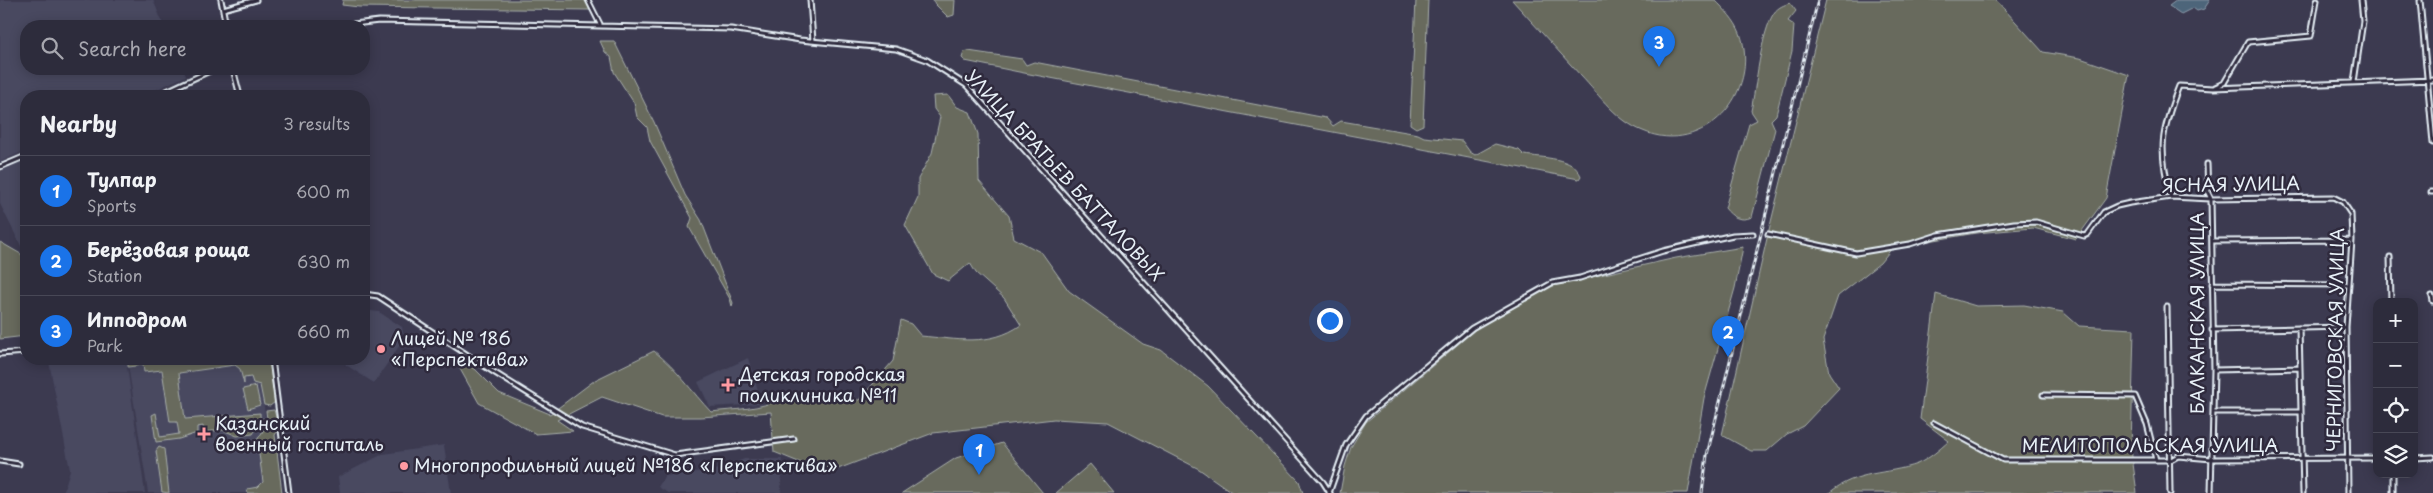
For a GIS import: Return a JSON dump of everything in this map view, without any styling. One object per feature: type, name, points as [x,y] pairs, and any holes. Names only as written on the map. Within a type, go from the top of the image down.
[{"type":"street","points":[[221,0],[225,20]]},
{"type":"street","points":[[222,9],[256,0]]},
{"type":"street","points":[[588,0],[601,25]]},
{"type":"street","points":[[810,0],[813,41]]},
{"type":"street","points":[[2212,88],[2224,83],[2248,42],[2311,36],[2317,0]]},
{"type":"street","points":[[2354,82],[2363,21],[2361,0]]},
{"type":"street","points":[[2420,0],[2433,143]]},
{"type":"street","name":"УЛИЦА БРАТЬЕВ БАТТАЛОВЫХ","points":[[370,22],[711,27],[813,41],[896,49],[915,54],[949,72],[966,85],[1323,482],[1329,493]]},
{"type":"street","points":[[169,90],[201,75]]},
{"type":"street","points":[[235,75],[238,90]]},
{"type":"street","points":[[2171,197],[2166,177],[2162,144],[2167,118],[2179,86],[2212,88],[2433,80]]},
{"type":"street","points":[[0,167],[20,159]]},
{"type":"street","name":"БАЛКАНСКАЯ УЛИЦА","points":[[2208,164],[2208,193],[2211,199],[2213,241],[2212,330],[2214,370],[2211,493]]},
{"type":"street","name":"ЯСНАЯ УЛИЦА","points":[[1768,234],[1847,252],[1874,251],[1910,244],[1938,234],[2014,223],[2036,222],[2084,236],[2088,234],[2104,212],[2117,206],[2171,197],[2211,199],[2333,197]]},
{"type":"street","name":"ЧЕРНИГОВСКАЯ УЛИЦА","points":[[2333,197],[2343,202],[2351,214],[2352,240],[2346,327],[2348,493]]},
{"type":"street","points":[[1329,493],[1346,445],[1366,416],[1476,325],[1552,283],[1580,278],[1663,251],[1733,235],[1753,234]]},
{"type":"street","points":[[2213,241],[2352,240]]},
{"type":"street","points":[[2390,257],[2391,298]]},
{"type":"street","points":[[2212,284],[2348,285]]},
{"type":"street","points":[[370,295],[378,296],[495,373],[582,427],[676,454],[794,439]]},
{"type":"street","points":[[2432,296],[2433,301]]},
{"type":"street","points":[[2167,306],[2171,460],[2170,493]]},
{"type":"street","points":[[2212,330],[2346,327]]},
{"type":"street","points":[[2299,328],[2303,493]]},
{"type":"street","points":[[0,354],[20,352]]},
{"type":"street","points":[[273,365],[289,493]]},
{"type":"street","points":[[2214,370],[2300,368]]},
{"type":"street","points":[[2043,395],[2135,396],[2147,424],[2156,460]]},
{"type":"street","points":[[2213,412],[2301,412]]},
{"type":"street","name":"МЕЛИТОПОЛЬСКАЯ УЛИЦА","points":[[1934,423],[2003,460],[2171,460],[2178,456],[2212,459],[2373,458]]},
{"type":"street","points":[[2418,458],[2433,458]]},
{"type":"street","points":[[0,461],[18,464]]},
{"type":"street","points":[[2393,478],[2393,493]]},
{"type":"shaded area","points":[[0,0],[153,0],[161,20],[20,20],[20,75],[186,76],[155,90],[20,90],[20,153],[0,162]]},
{"type":"shaded area","points":[[2177,0],[2210,0],[2204,9],[2197,11],[2193,8],[2181,14],[2169,6]]},
{"type":"shaded area","points":[[20,162],[20,244],[0,204],[0,171]]},
{"type":"shaded area","name":"Лицей № 186 «Перспектива»","points":[[370,311],[379,312],[402,327],[404,339],[374,383],[346,365],[370,365]]},
{"type":"shaded area","name":"Детская городская поликлиника №11","points":[[748,358],[762,404],[710,407],[698,382]]},
{"type":"shaded area","points":[[50,365],[127,365],[145,493],[63,493],[70,470]]},
{"type":"shaded area","name":"Казанский военный госпиталь","points":[[128,365],[260,365],[266,426],[277,493],[148,493]]},
{"type":"shaded area","name":"Многопрофильный лицей №186 «Перспектива»","points":[[444,445],[451,493],[340,493],[338,477],[383,454]]},
{"type":"shaded area","points":[[744,459],[782,459],[781,493],[668,493],[658,487],[665,476],[719,469]]},
{"type":"green space","points":[[343,0],[586,0],[590,10],[359,7],[342,5]]},
{"type":"green space","points":[[933,0],[955,0],[954,15],[948,17]]},
{"type":"green space","points":[[1416,0],[1428,0],[1423,125],[1416,128],[1410,124]]},
{"type":"green space","points":[[1512,0],[1715,0],[1733,19],[1740,33],[1745,56],[1743,77],[1735,97],[1722,114],[1706,127],[1687,135],[1665,137],[1643,131],[1625,121],[1609,107]]},
{"type":"green space","points":[[1826,0],[1996,0],[2043,52],[2080,58],[2129,75],[2106,198],[2076,239],[2033,228],[1976,233],[1893,247],[1880,263],[1838,296],[1823,340],[1829,373],[1839,388],[1803,426],[1787,434],[1767,451],[1751,451],[1722,435],[1768,234]]},
{"type":"green space","points":[[1790,3],[1796,11],[1788,21],[1794,25],[1792,51],[1776,115],[1771,120],[1775,129],[1752,217],[1740,219],[1730,214],[1725,208],[1749,124],[1757,120],[1751,111],[1762,46],[1769,22],[1774,13],[1783,5]]},
{"type":"green space","points":[[600,41],[614,41],[654,122],[685,195],[701,220],[733,303],[732,306],[730,299],[689,227],[692,218],[650,141],[647,127],[637,117],[634,103],[614,72],[611,57],[605,52]]},
{"type":"green space","points":[[964,52],[1022,59],[1026,65],[1034,62],[1326,118],[1333,126],[1341,121],[1418,134],[1424,137],[1462,141],[1470,152],[1475,155],[1495,144],[1519,150],[1524,155],[1565,162],[1572,165],[1581,176],[1579,179],[965,61],[962,58]]},
{"type":"green space","points":[[948,95],[957,107],[970,112],[978,134],[979,181],[1009,216],[1014,238],[1042,253],[1069,291],[1143,344],[1161,350],[1208,386],[1299,481],[1303,493],[1233,493],[1199,469],[1108,422],[1054,419],[933,433],[838,469],[801,463],[774,452],[771,412],[701,417],[662,417],[602,397],[557,420],[573,431],[536,434],[479,403],[455,360],[475,369],[499,393],[550,414],[595,380],[654,351],[677,373],[711,412],[756,407],[781,398],[859,400],[893,361],[901,320],[911,324],[921,336],[960,340],[985,339],[1009,332],[1021,325],[1004,298],[976,273],[970,263],[948,281],[933,274],[905,225],[918,197],[918,179],[932,153],[940,117],[934,109],[933,96]]},
{"type":"green space","points":[[0,242],[20,254],[20,337],[0,339]]},
{"type":"green space","points":[[1743,247],[1735,288],[1704,398],[1688,493],[1340,493],[1351,447],[1366,422],[1476,329],[1551,286],[1676,258]]},
{"type":"green space","points":[[1936,294],[1976,306],[2024,305],[2063,312],[2079,326],[2134,329],[2131,449],[2137,493],[1829,493],[1850,480],[1917,464],[1930,457],[1949,441],[1920,419]]},
{"type":"green space","points":[[143,365],[235,365],[179,373],[185,419],[260,413],[260,419],[267,419],[266,411],[274,410],[277,420],[260,423],[253,434],[237,436],[223,430],[204,432],[203,426],[197,427],[197,433],[179,439],[156,442],[152,415],[156,413],[160,437],[179,434],[177,422],[170,422],[162,370],[144,372]]},
{"type":"green space","points":[[235,365],[270,365],[275,402],[270,406],[264,405],[260,385],[253,383],[251,377],[244,378],[244,384],[240,369]]},
{"type":"green space","points":[[256,386],[260,405],[248,409],[243,389]]},
{"type":"green space","points":[[277,427],[279,429],[275,435],[282,493],[248,493],[247,489],[258,487],[263,482],[257,440],[265,428]]},
{"type":"green space","points":[[1002,443],[1043,493],[902,493],[956,458]]},
{"type":"green space","points":[[159,447],[164,449],[169,493],[162,492],[156,451]]},
{"type":"green space","points":[[1090,464],[1114,493],[1056,493]]},
{"type":"railway","points":[[1702,493],[1707,455],[1818,0]]},
{"type":"place","name":"Ипподром","points":[[1659,67]]},
{"type":"place","name":"Лицей № 186 «Перспектива»","points":[[381,349]]},
{"type":"place","name":"Берёзовая роща","points":[[1728,357]]},
{"type":"place","name":"Детская городская поликлиника №11","points":[[728,385]]},
{"type":"place","name":"Казанский военный госпиталь","points":[[204,434]]},
{"type":"place","name":"Многопрофильный лицей №186 «Перспектива»","points":[[404,466]]},
{"type":"place","name":"Тулпар","points":[[979,475]]}]
